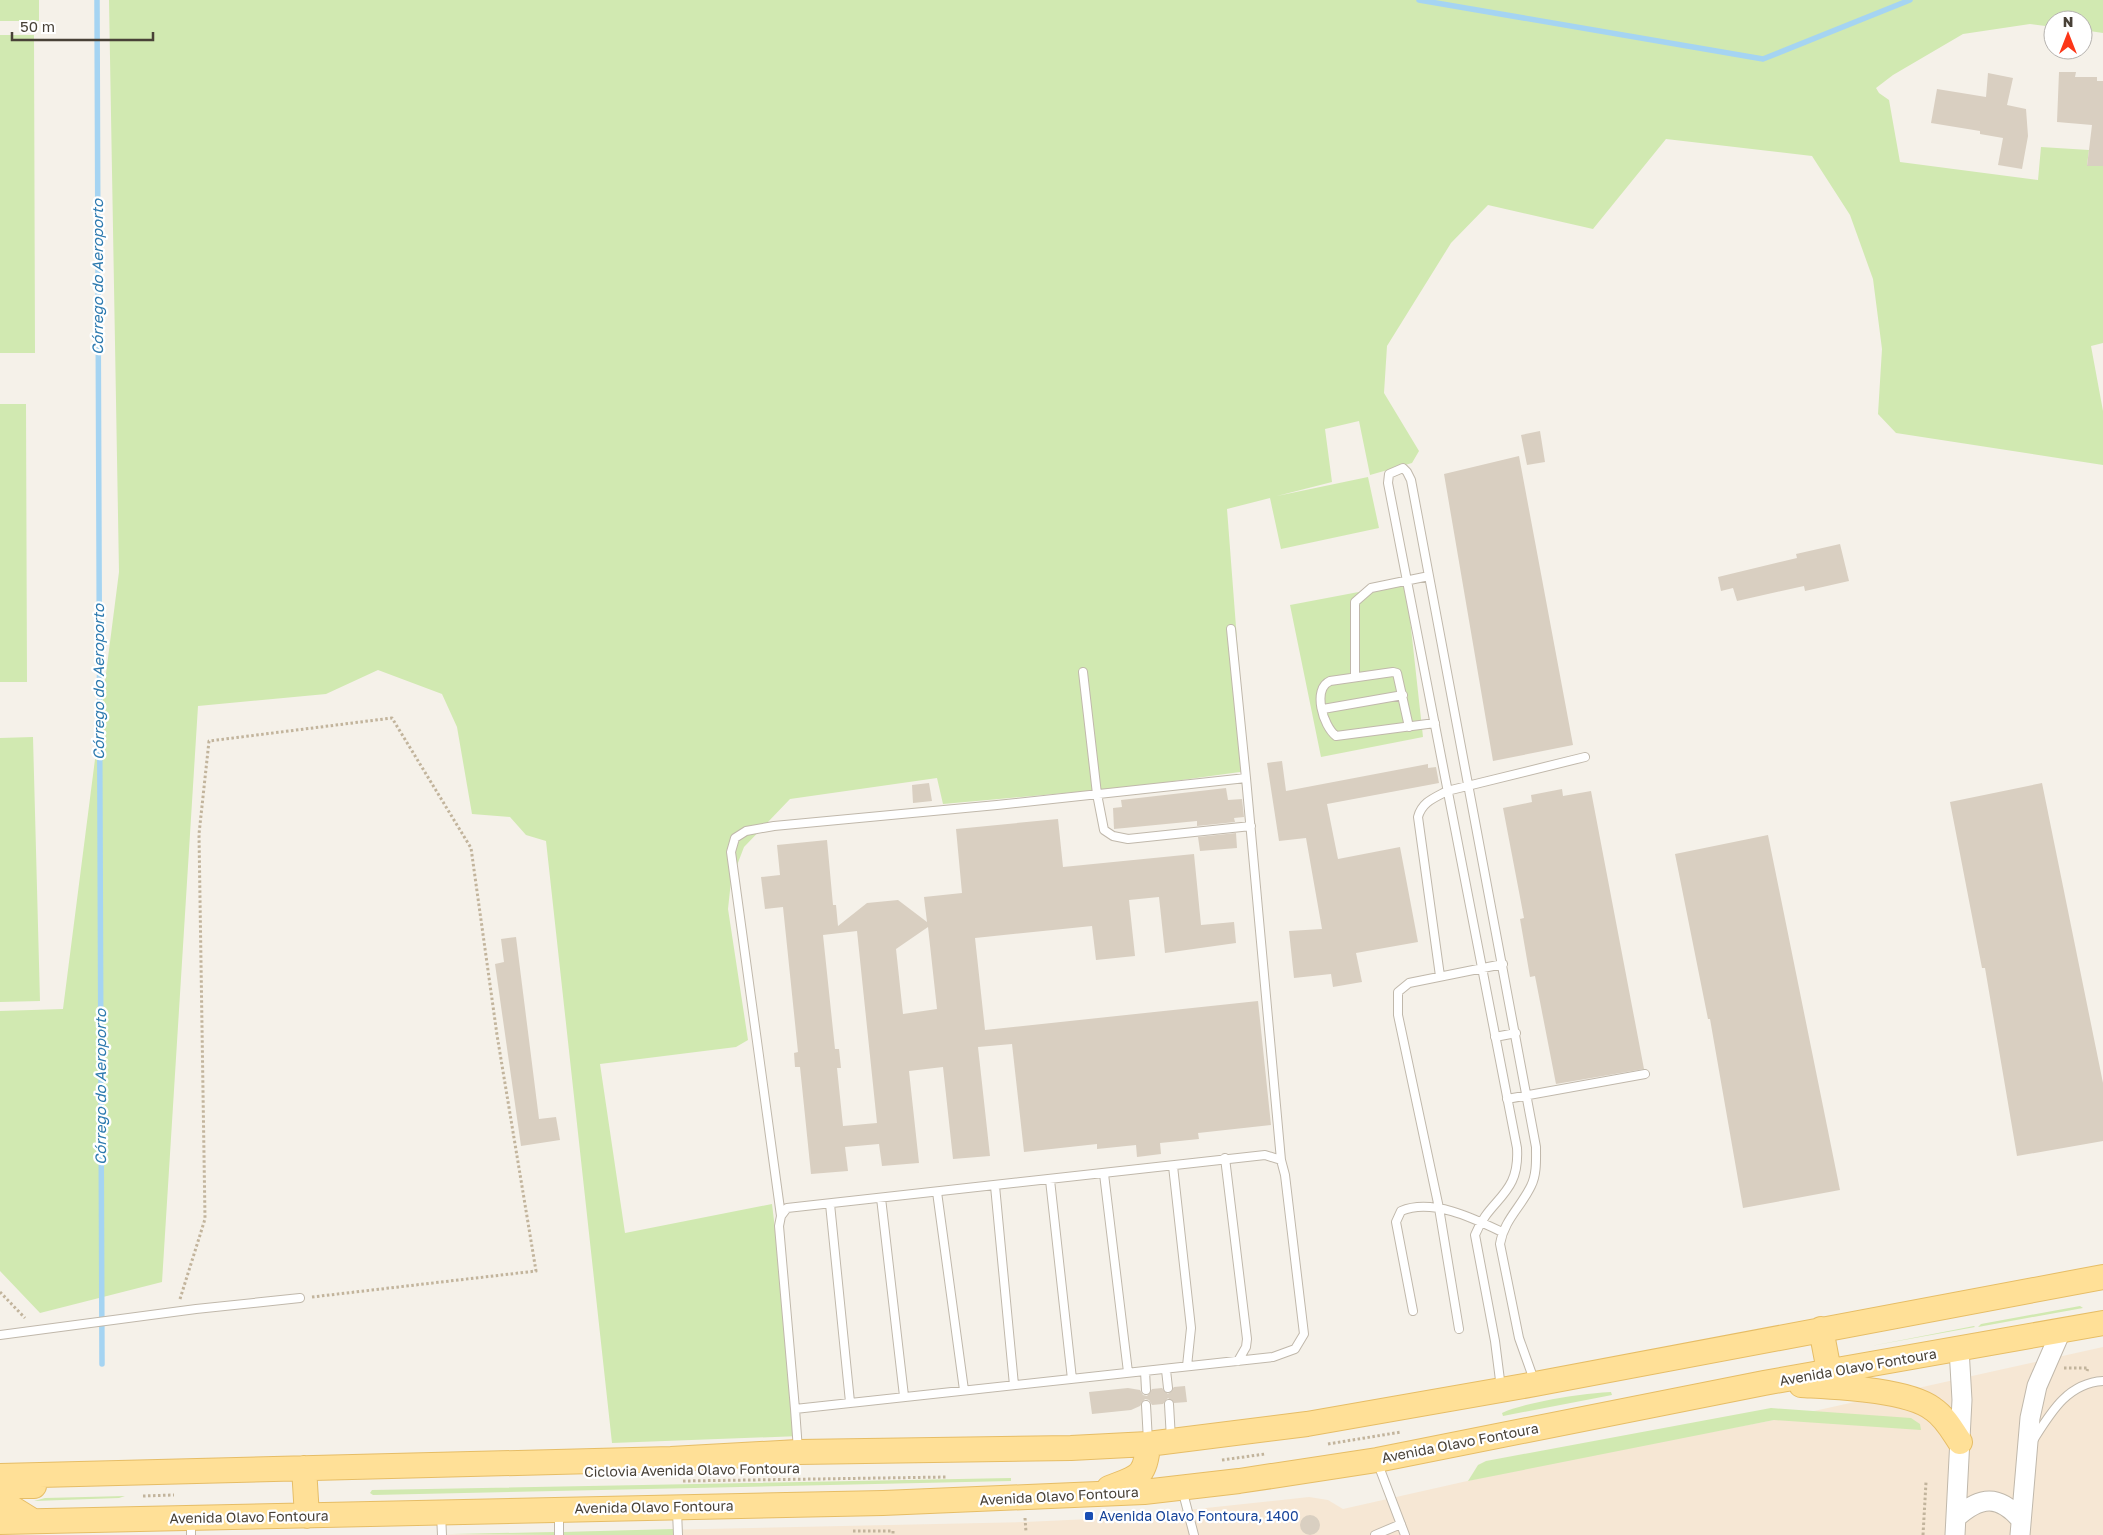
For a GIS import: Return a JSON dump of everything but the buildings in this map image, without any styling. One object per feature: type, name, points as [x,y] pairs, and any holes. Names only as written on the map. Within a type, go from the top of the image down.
[{"type":"main road","points":[[0,1476],[671,1459],[798,1452],[1061,1448],[1159,1443],[1307,1424],[1501,1390],[2103,1277]]},
{"type":"main road","name":"Avenida Olavo Fontoura","points":[[0,1522],[33,1521],[191,1526],[307,1516],[442,1524],[559,1509],[883,1504],[1099,1495],[1182,1488],[1376,1460],[1829,1371],[2061,1331],[2099,1328]]},
{"type":"main road","points":[[1821,1329],[1829,1371]]},
{"type":"main road","points":[[1764,1383],[1850,1388],[1914,1400],[1932,1408],[1945,1419],[1960,1442]]},
{"type":"main road","points":[[1099,1495],[1106,1489],[1140,1474],[1159,1443]]},
{"type":"main road","points":[[304,1468],[307,1516]]},
{"type":"main road","points":[[33,1521],[4,1503],[2,1494],[6,1490],[14,1486],[193,1482],[244,1475],[256,1469]]},
{"type":"street","points":[[2021,1527],[2026,1451],[2037,1386],[2061,1331]]},
{"type":"street","points":[[1955,1526],[1962,1400],[1959,1349]]},
{"type":"street","points":[[1955,1526],[1971,1505],[1987,1500],[2005,1504],[2021,1527]]},
{"type":"lane","points":[[1501,1390],[1495,1341],[1475,1235],[1480,1221],[1514,1182],[1518,1166],[1507,1099],[1388,483],[1389,474],[1402,468],[1408,472],[1411,480],[1536,1147],[1536,1167],[1531,1185],[1502,1232],[1500,1244],[1519,1338],[1535,1384]]},
{"type":"lane","points":[[1355,676],[1355,602],[1371,588],[1429,576]]},
{"type":"lane","points":[[795,1409],[1273,1357],[1295,1349],[1304,1334],[1285,1175],[1281,1160],[1231,629]]},
{"type":"lane","points":[[1082,672],[1097,794],[1104,830],[1113,836],[1128,839],[1251,826]]},
{"type":"lane","points":[[1410,727],[1397,673],[1355,676],[1323,684],[1320,691],[1326,725],[1336,736],[1410,727],[1435,723]]},
{"type":"lane","points":[[1323,709],[1403,696]]},
{"type":"lane","points":[[1440,976],[1418,817],[1420,808],[1447,791],[1585,757]]},
{"type":"lane","points":[[798,1452],[779,1226],[781,1216],[731,852],[734,838],[746,831],[774,826],[1246,778]]},
{"type":"lane","points":[[1459,1329],[1439,1208],[1397,1004],[1398,992],[1409,983],[1503,964]]},
{"type":"lane","points":[[1495,1036],[1516,1033]]},
{"type":"lane","points":[[1507,1099],[1645,1074]]},
{"type":"lane","points":[[781,1216],[787,1208],[1104,1174],[1225,1158],[1265,1155],[1281,1160]]},
{"type":"lane","points":[[1225,1158],[1247,1339],[1246,1347],[1238,1361]]},
{"type":"lane","points":[[1173,1166],[1191,1328],[1187,1366]]},
{"type":"lane","points":[[1104,1174],[1128,1372]]},
{"type":"lane","points":[[1050,1180],[1072,1379]]},
{"type":"lane","points":[[995,1186],[1014,1385]]},
{"type":"lane","points":[[937,1192],[964,1390]]},
{"type":"lane","points":[[881,1198],[904,1396]]},
{"type":"lane","points":[[830,1204],[850,1402]]},
{"type":"lane","points":[[1413,1311],[1396,1222],[1401,1211],[1412,1206],[1422,1205],[1439,1208],[1480,1221],[1502,1232]]},
{"type":"lane","points":[[0,1335],[176,1311],[300,1298]]},
{"type":"lane","points":[[1166,1370],[1168,1388]]},
{"type":"lane","points":[[1145,1371],[1146,1390]]},
{"type":"lane","points":[[2026,1451],[2054,1407],[2066,1395],[2086,1384],[2103,1381]]},
{"type":"lane","points":[[1159,1443],[1169,1404]]},
{"type":"lane","points":[[1146,1405],[1159,1443]]},
{"type":"lane","points":[[1376,1460],[1405,1535]]},
{"type":"lane","points":[[1182,1488],[1194,1535]]},
{"type":"lane","points":[[677,1506],[678,1535]]},
{"type":"lane","points":[[559,1509],[559,1535]]},
{"type":"lane","points":[[1375,1535],[1401,1524]]},
{"type":"path","points":[[176,1311],[205,1219],[199,834],[209,740],[392,718],[471,848],[496,1035],[536,1271],[300,1298]]},
{"type":"path","points":[[0,1292],[36,1330]]},
{"type":"path","name":"Ciclovia Avenida Olavo Fontoura","points":[[682,1482],[948,1477]]},
{"type":"path","points":[[1923,1535],[1926,1482]]},
{"type":"path","points":[[1025,1518],[1026,1532]]},
{"type":"path","points":[[853,1531],[892,1531],[892,1535]]},
{"type":"shaded area","points":[[2103,1347],[2103,1535],[433,1535],[1025,1522],[1112,1518],[1309,1497],[1328,1500],[1343,1509],[1552,1462],[1774,1420]]},
{"type":"green space","points":[[0,0],[39,0],[39,21],[0,21]]},
{"type":"green space","points":[[109,0],[2103,0],[2103,33],[2093,32],[2093,10],[2043,10],[2043,26],[2030,24],[1963,34],[1893,75],[1876,88],[1879,93],[1889,100],[1900,162],[2038,180],[2041,147],[2089,150],[2087,165],[2103,166],[2103,343],[2091,346],[2103,411],[2103,465],[1896,433],[1878,414],[1882,349],[1873,279],[1850,215],[1812,156],[1666,139],[1593,229],[1488,205],[1451,243],[1387,346],[1384,393],[1419,451],[1412,463],[1370,475],[1359,421],[1325,429],[1332,482],[1277,496],[1368,477],[1379,528],[1281,549],[1270,498],[1227,509],[1247,771],[1131,787],[943,804],[937,778],[790,799],[744,847],[731,881],[728,909],[748,1040],[736,1047],[600,1064],[625,1233],[772,1204],[800,1436],[612,1443],[546,841],[526,835],[510,817],[472,814],[457,727],[442,694],[378,670],[326,694],[198,706],[162,1282],[40,1313],[0,1271],[0,1011],[63,1009],[119,572]]},
{"type":"green space","points":[[0,35],[34,35],[35,353],[0,353]]},
{"type":"green space","points":[[0,404],[26,404],[27,682],[0,682]]},
{"type":"green space","points":[[1406,583],[1423,737],[1321,757],[1290,605]]},
{"type":"green space","points":[[33,737],[40,1001],[0,1002],[0,738]]},
{"type":"green space","points":[[2080,1306],[2083,1308],[1978,1327],[1981,1324]]},
{"type":"green space","points":[[1974,1326],[1975,1327],[1871,1346]]},
{"type":"green space","points":[[1611,1392],[1612,1395],[1503,1416],[1502,1413],[1525,1405],[1555,1399]]},
{"type":"green space","points":[[1771,1408],[1911,1418],[1920,1424],[1921,1430],[1774,1420],[1468,1481],[1478,1465],[1486,1461]]},
{"type":"green space","points":[[1011,1478],[1011,1481],[373,1495],[370,1493],[372,1490]]},
{"type":"green space","points":[[125,1496],[119,1498],[34,1501],[45,1498]]},
{"type":"green space","points":[[673,1529],[673,1535],[564,1535],[564,1532]]},
{"type":"green space","points":[[555,1532],[555,1535],[452,1534]]},
{"type":"waterway","name":"Córrego do Aeroporto","points":[[97,0],[102,1364]]},
{"type":"waterway","points":[[1419,0],[1763,59],[1910,0]]},
{"type":"place","name":"Avenida Olavo Fontoura, 1400","points":[[1089,1516]]}]
